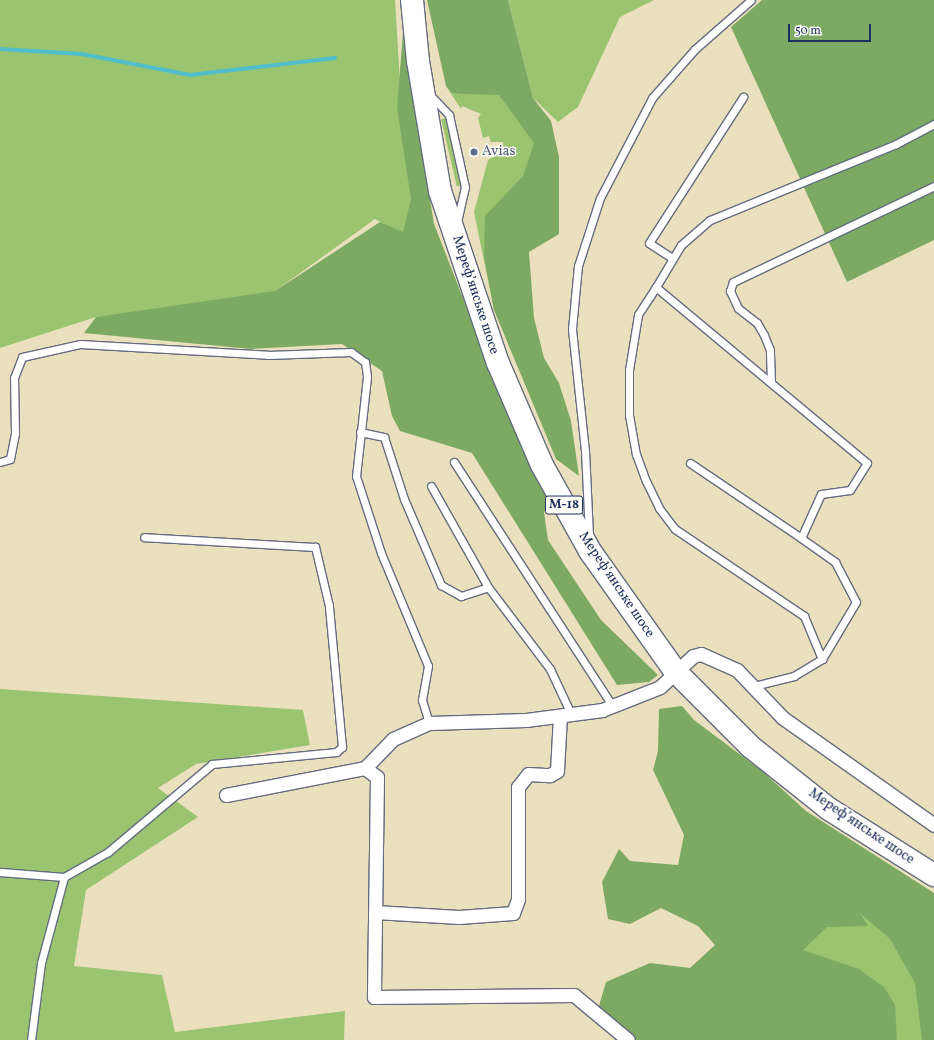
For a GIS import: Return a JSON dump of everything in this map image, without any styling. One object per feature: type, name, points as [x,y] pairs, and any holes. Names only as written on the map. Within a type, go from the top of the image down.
[{"type":"highway","name":"Мереф’янське шосе","points":[[412,0],[422,86],[440,191],[501,370],[542,465],[590,551],[675,671],[751,747],[823,804],[934,875]]},
{"type":"street","points":[[226,795],[365,768],[393,739],[429,723],[565,715],[612,705],[660,687],[675,671],[701,654],[723,661],[754,686],[783,718],[934,825]]},
{"type":"street","points":[[375,912],[459,917],[513,914],[518,899],[518,787],[528,774],[550,776],[557,772],[565,715]]},
{"type":"street","points":[[365,768],[377,777],[374,997],[574,994],[628,1040]]},
{"type":"lane","points":[[590,551],[585,451],[572,329],[578,266],[600,198],[652,98],[695,49],[751,0]]},
{"type":"lane","points":[[672,258],[649,243],[743,97]]},
{"type":"lane","points":[[822,659],[804,616],[675,529],[658,508],[636,454],[629,415],[629,370],[638,315],[672,258],[694,231],[710,220],[896,144],[934,124]]},
{"type":"lane","points":[[771,382],[770,350],[757,323],[738,308],[730,291],[733,282],[934,186]]},
{"type":"lane","points":[[656,287],[867,463],[850,490],[821,494],[801,538]]},
{"type":"lane","points":[[0,462],[10,459],[15,433],[14,378],[22,357],[80,344],[268,356],[351,352],[365,362],[367,377],[356,476],[381,553],[428,666],[422,700],[429,723]]},
{"type":"lane","points":[[360,432],[384,437],[404,499],[441,585],[461,596],[488,587]]},
{"type":"lane","points":[[454,462],[612,705]]},
{"type":"lane","points":[[690,463],[835,562],[856,602],[822,659],[794,676],[754,686]]},
{"type":"lane","points":[[431,486],[488,587],[550,669],[565,715]]},
{"type":"lane","points":[[0,872],[64,877],[108,852],[212,764],[336,752],[342,747],[329,606],[315,547],[144,537]]},
{"type":"lane","points":[[31,1040],[41,963],[64,877]]},
{"type":"green space","points":[[0,0],[395,0],[403,132],[419,199],[407,236],[375,219],[260,302],[96,317],[0,348]]},
{"type":"green space","points":[[427,0],[508,0],[533,98],[551,121],[559,157],[559,234],[529,252],[534,318],[544,358],[559,383],[571,421],[579,476],[556,459],[494,310],[484,256],[485,216],[523,176],[534,143],[499,95],[452,93],[446,86]]},
{"type":"green space","points":[[508,0],[654,0],[620,17],[578,107],[558,122],[533,98]]},
{"type":"green space","points":[[762,0],[934,0],[934,240],[847,282],[731,27]]},
{"type":"green space","points":[[403,32],[434,224],[488,362],[554,500],[544,512],[548,540],[601,620],[658,675],[649,682],[617,685],[472,453],[400,431],[392,416],[382,371],[342,344],[251,349],[84,333],[96,317],[275,291],[380,222],[403,232],[411,199],[397,108]]},
{"type":"green space","points":[[485,74],[533,113],[542,156],[498,215],[494,310],[474,212],[488,160],[504,151],[503,142],[491,142],[489,136],[483,138],[478,118],[481,114],[462,106],[461,109],[446,86]]},
{"type":"green space","points":[[446,118],[462,185],[457,186],[441,119]]},
{"type":"green space","points":[[0,689],[303,710],[310,745],[196,764],[158,788],[198,817],[86,890],[74,966],[162,975],[175,1032],[345,1011],[344,1040],[0,1040]]},
{"type":"green space","points":[[682,706],[694,720],[762,771],[806,811],[934,893],[934,1040],[922,1040],[915,983],[890,939],[860,913],[868,926],[827,927],[803,950],[859,969],[884,987],[895,1005],[897,1040],[618,1040],[599,1006],[606,982],[650,963],[690,968],[715,945],[698,926],[661,908],[630,924],[608,919],[602,882],[619,849],[630,861],[678,865],[684,835],[653,770],[658,751],[659,709]]},
{"type":"green space","points":[[881,904],[934,991],[928,1040],[697,1040],[793,909]]},
{"type":"waterway","points":[[0,49],[82,54],[190,75],[335,58]]},
{"type":"place","name":"Avias","points":[[474,152]]}]
